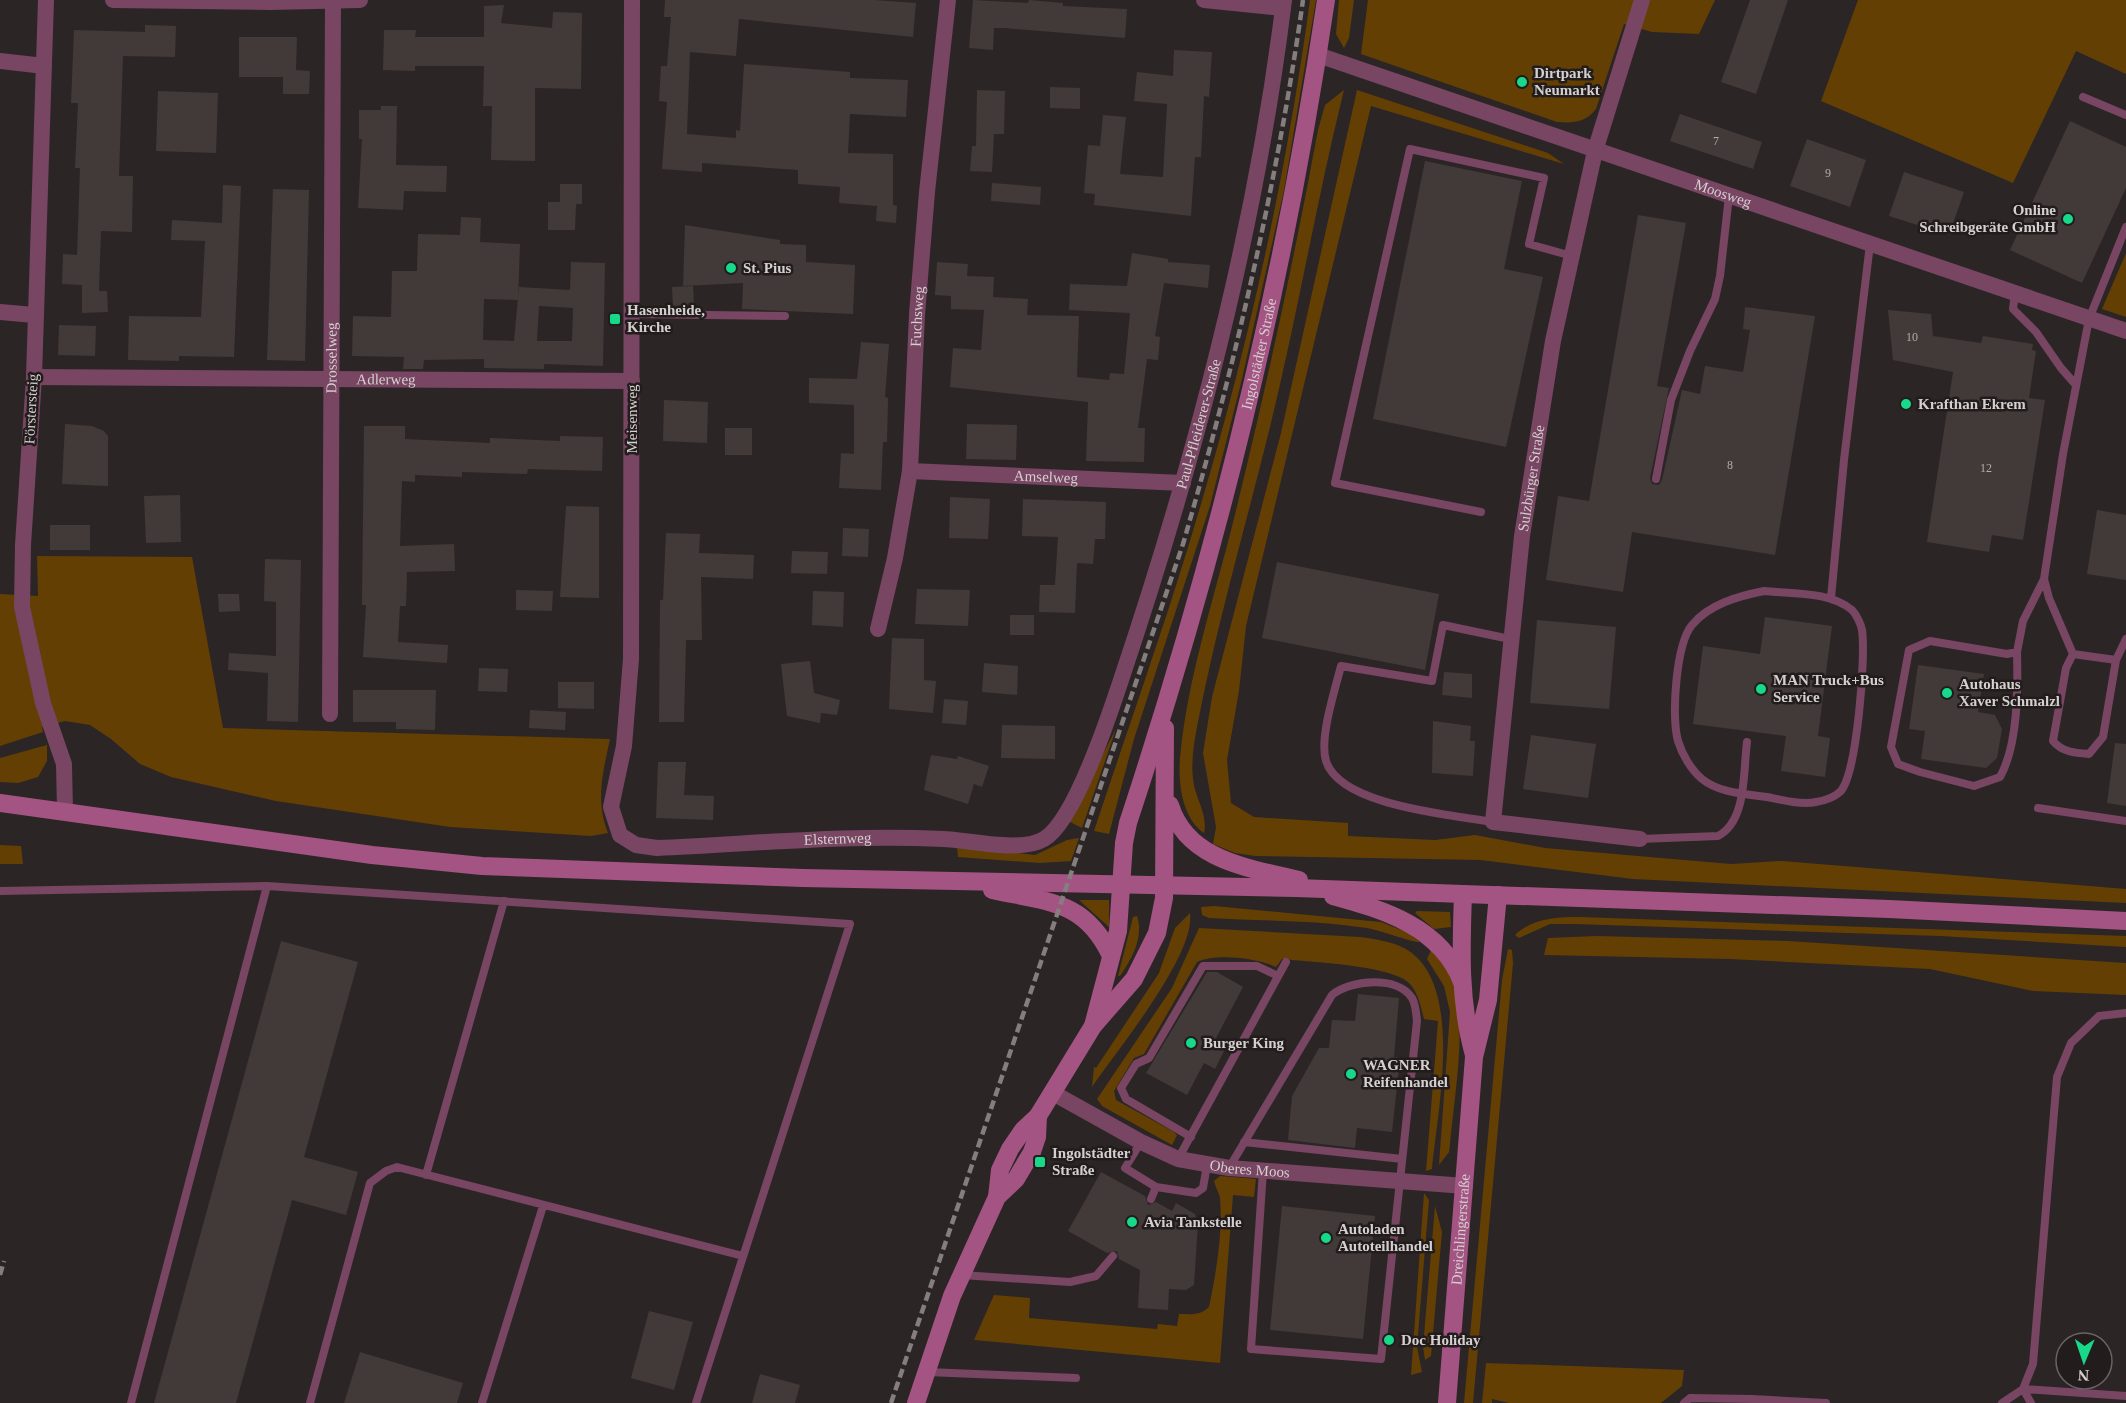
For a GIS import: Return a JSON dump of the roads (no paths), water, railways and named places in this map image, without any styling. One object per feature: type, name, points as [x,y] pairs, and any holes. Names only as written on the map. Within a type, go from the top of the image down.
[{"type":"street","name":"Förstersteig","points":[[46,0],[34,315],[34,377],[23,545],[22,607],[43,703],[64,764],[65,811]]},
{"type":"street","points":[[113,0],[333,2],[360,0]]},
{"type":"street","name":"Meisenweg","points":[[620,835],[611,807],[624,746],[631,659],[632,0]]},
{"type":"street","name":"Fuchsweg","points":[[878,629],[895,558],[910,471],[917,314],[927,192],[948,0]]},
{"type":"street","points":[[1204,0],[1283,4]]},
{"type":"street","name":"Ingolstädter Straße","points":[[1093,1026],[1119,924],[1128,823],[1168,702],[1251,384],[1303,141],[1326,0]]},
{"type":"street","name":"Sulzbürger Straße","points":[[1493,822],[1510,639],[1534,456],[1553,341],[1595,151],[1642,0]]},
{"type":"street","name":"Drosselweg","points":[[330,714],[333,2]]},
{"type":"street","name":"Paul-Pfleiderer-Straße","points":[[1055,831],[1086,771],[1107,720],[1153,584],[1183,483],[1251,197],[1283,4]]},
{"type":"street","name":"Moosweg","points":[[1318,55],[2126,332]]},
{"type":"street","points":[[0,61],[44,66]]},
{"type":"street","points":[[0,312],[34,315]]},
{"type":"street","name":"Adlerweg","points":[[34,377],[632,381]]},
{"type":"street","name":"Amselweg","points":[[910,471],[1183,483]]},
{"type":"street","name":"Ingolstädter Straße","points":[[916,1403],[961,1275],[997,1197],[1016,1179],[1032,1152],[1037,1137],[1038,1116],[1093,1026],[1142,968],[1159,925],[1165,884],[1167,795],[1164,750],[1168,702]]},
{"type":"street","points":[[1167,795],[1181,831],[1216,857],[1337,889]]},
{"type":"street","points":[[0,803],[433,863],[625,873],[1337,889],[1889,909],[2126,921]]},
{"type":"street","points":[[1493,822],[1640,839]]},
{"type":"street","name":"Elsternweg","points":[[620,835],[636,844],[657,848],[889,838],[951,839],[1011,845],[1040,842],[1055,831]]},
{"type":"street","points":[[952,881],[1052,902],[1075,911],[1093,926],[1111,956]]},
{"type":"street","points":[[1296,888],[1368,906],[1414,926],[1434,941],[1447,956],[1462,982]]},
{"type":"street","name":"Dreichlingerstraße","points":[[1463,894],[1462,982],[1468,1031],[1474,1057]]},
{"type":"street","name":"Dreichlingerstraße","points":[[1447,1403],[1474,1057],[1488,1000],[1498,896]]},
{"type":"street","name":"Oberes Moos","points":[[1053,1093],[1178,1160],[1229,1168],[1465,1186]]},
{"type":"lane","points":[[2083,97],[2126,115]]},
{"type":"lane","points":[[1481,512],[1335,483],[1410,149],[1544,178],[1529,244],[1572,256]]},
{"type":"lane","points":[[1656,479],[1671,400],[1690,351],[1715,298],[1720,276],[1729,196]]},
{"type":"lane","points":[[2017,652],[2007,654],[1930,641],[1909,650],[1891,747],[1898,764],[1974,786],[2000,777],[2009,762],[2016,695],[2017,652],[2023,621],[2044,579],[2089,319],[2126,227]]},
{"type":"lane","points":[[1831,598],[1844,460],[1870,244]]},
{"type":"lane","points":[[2015,293],[2013,309],[2036,332],[2076,386]]},
{"type":"lane","points":[[633,314],[785,316]]},
{"type":"lane","points":[[2044,579],[2049,598],[2073,654],[2066,668],[2053,741],[2058,747],[2073,753],[2089,754],[2103,737],[2116,660],[2126,639]]},
{"type":"lane","points":[[1764,591],[1831,598],[1854,611],[1862,628],[1856,729],[1849,774],[1840,791],[1814,803],[1740,794],[1716,788],[1701,778],[1688,763],[1678,740],[1676,714],[1679,669],[1682,646],[1690,627],[1699,617],[1738,596],[1764,591]]},
{"type":"lane","points":[[1493,822],[1411,808],[1360,793],[1336,779],[1326,762],[1324,745],[1341,666],[1432,681],[1443,625],[1510,639]]},
{"type":"lane","points":[[2073,654],[2116,660]]},
{"type":"lane","points":[[1640,839],[1718,836],[1728,831],[1735,822],[1746,742]]},
{"type":"lane","points":[[2038,808],[2126,821]]},
{"type":"lane","points":[[0,891],[267,886],[850,924],[694,1402]]},
{"type":"lane","points":[[131,1403],[267,886]]},
{"type":"lane","points":[[426,1175],[504,901]]},
{"type":"lane","points":[[1178,1160],[1286,962]]},
{"type":"lane","points":[[1191,1137],[1126,1099],[1121,1088],[1136,1064],[1149,1058],[1203,966],[1257,966],[1278,976]]},
{"type":"lane","points":[[1229,1168],[1332,995],[1339,989],[1356,983],[1383,984],[1404,990],[1416,1007],[1413,1080],[1399,1182],[1381,1359],[1251,1349],[1263,1171]]},
{"type":"lane","points":[[2002,1403],[2023,1389],[2033,1364],[2057,1077],[2071,1043],[2099,1016],[2126,1013]]},
{"type":"lane","points":[[1142,1142],[1125,1168],[1156,1187],[1196,1193],[1203,1188],[1207,1166]]},
{"type":"lane","points":[[1244,1142],[1402,1159]]},
{"type":"lane","points":[[310,1403],[370,1183],[386,1171],[397,1167],[743,1256]]},
{"type":"lane","points":[[1151,1199],[1156,1187]]},
{"type":"lane","points":[[482,1403],[543,1206]]},
{"type":"lane","points":[[961,1275],[1070,1282],[1096,1276],[1113,1256]]},
{"type":"lane","points":[[927,1372],[1076,1378]]},
{"type":"lane","points":[[2023,1389],[2126,1396]]},
{"type":"lane","points":[[2023,1389],[2031,1403]]},
{"type":"lane","points":[[1684,1403],[1690,1398],[1826,1403]]},
{"type":"railway","points":[[891,1403],[1183,544],[1220,409],[1253,274],[1281,137],[1303,0]]},
{"type":"railway","points":[[0,1275],[4,1261]]},
{"type":"place","name":"Dirtpark Neumarkt","points":[[1522,82]]},
{"type":"place","name":"Online Schreibgeräte GmbH","points":[[2068,219]]},
{"type":"place","name":"St. Pius","points":[[731,268]]},
{"type":"place","name":"Hasenheide, Kirche","points":[[615,319]]},
{"type":"place","name":"Krafthan Ekrem","points":[[1906,404]]},
{"type":"place","name":"MAN Truck+Bus Service","points":[[1761,689]]},
{"type":"place","name":"Autohaus Xaver Schmalzl","points":[[1947,693]]},
{"type":"place","name":"Burger King","points":[[1191,1043]]},
{"type":"place","name":"WAGNER Reifenhandel","points":[[1351,1074]]},
{"type":"place","name":"Ingolstädter Straße","points":[[1040,1162]]},
{"type":"place","name":"Avia Tankstelle","points":[[1132,1222]]},
{"type":"place","name":"Autoladen Autoteilhandel","points":[[1326,1238]]},
{"type":"place","name":"Doc Holiday","points":[[1389,1340]]}]
